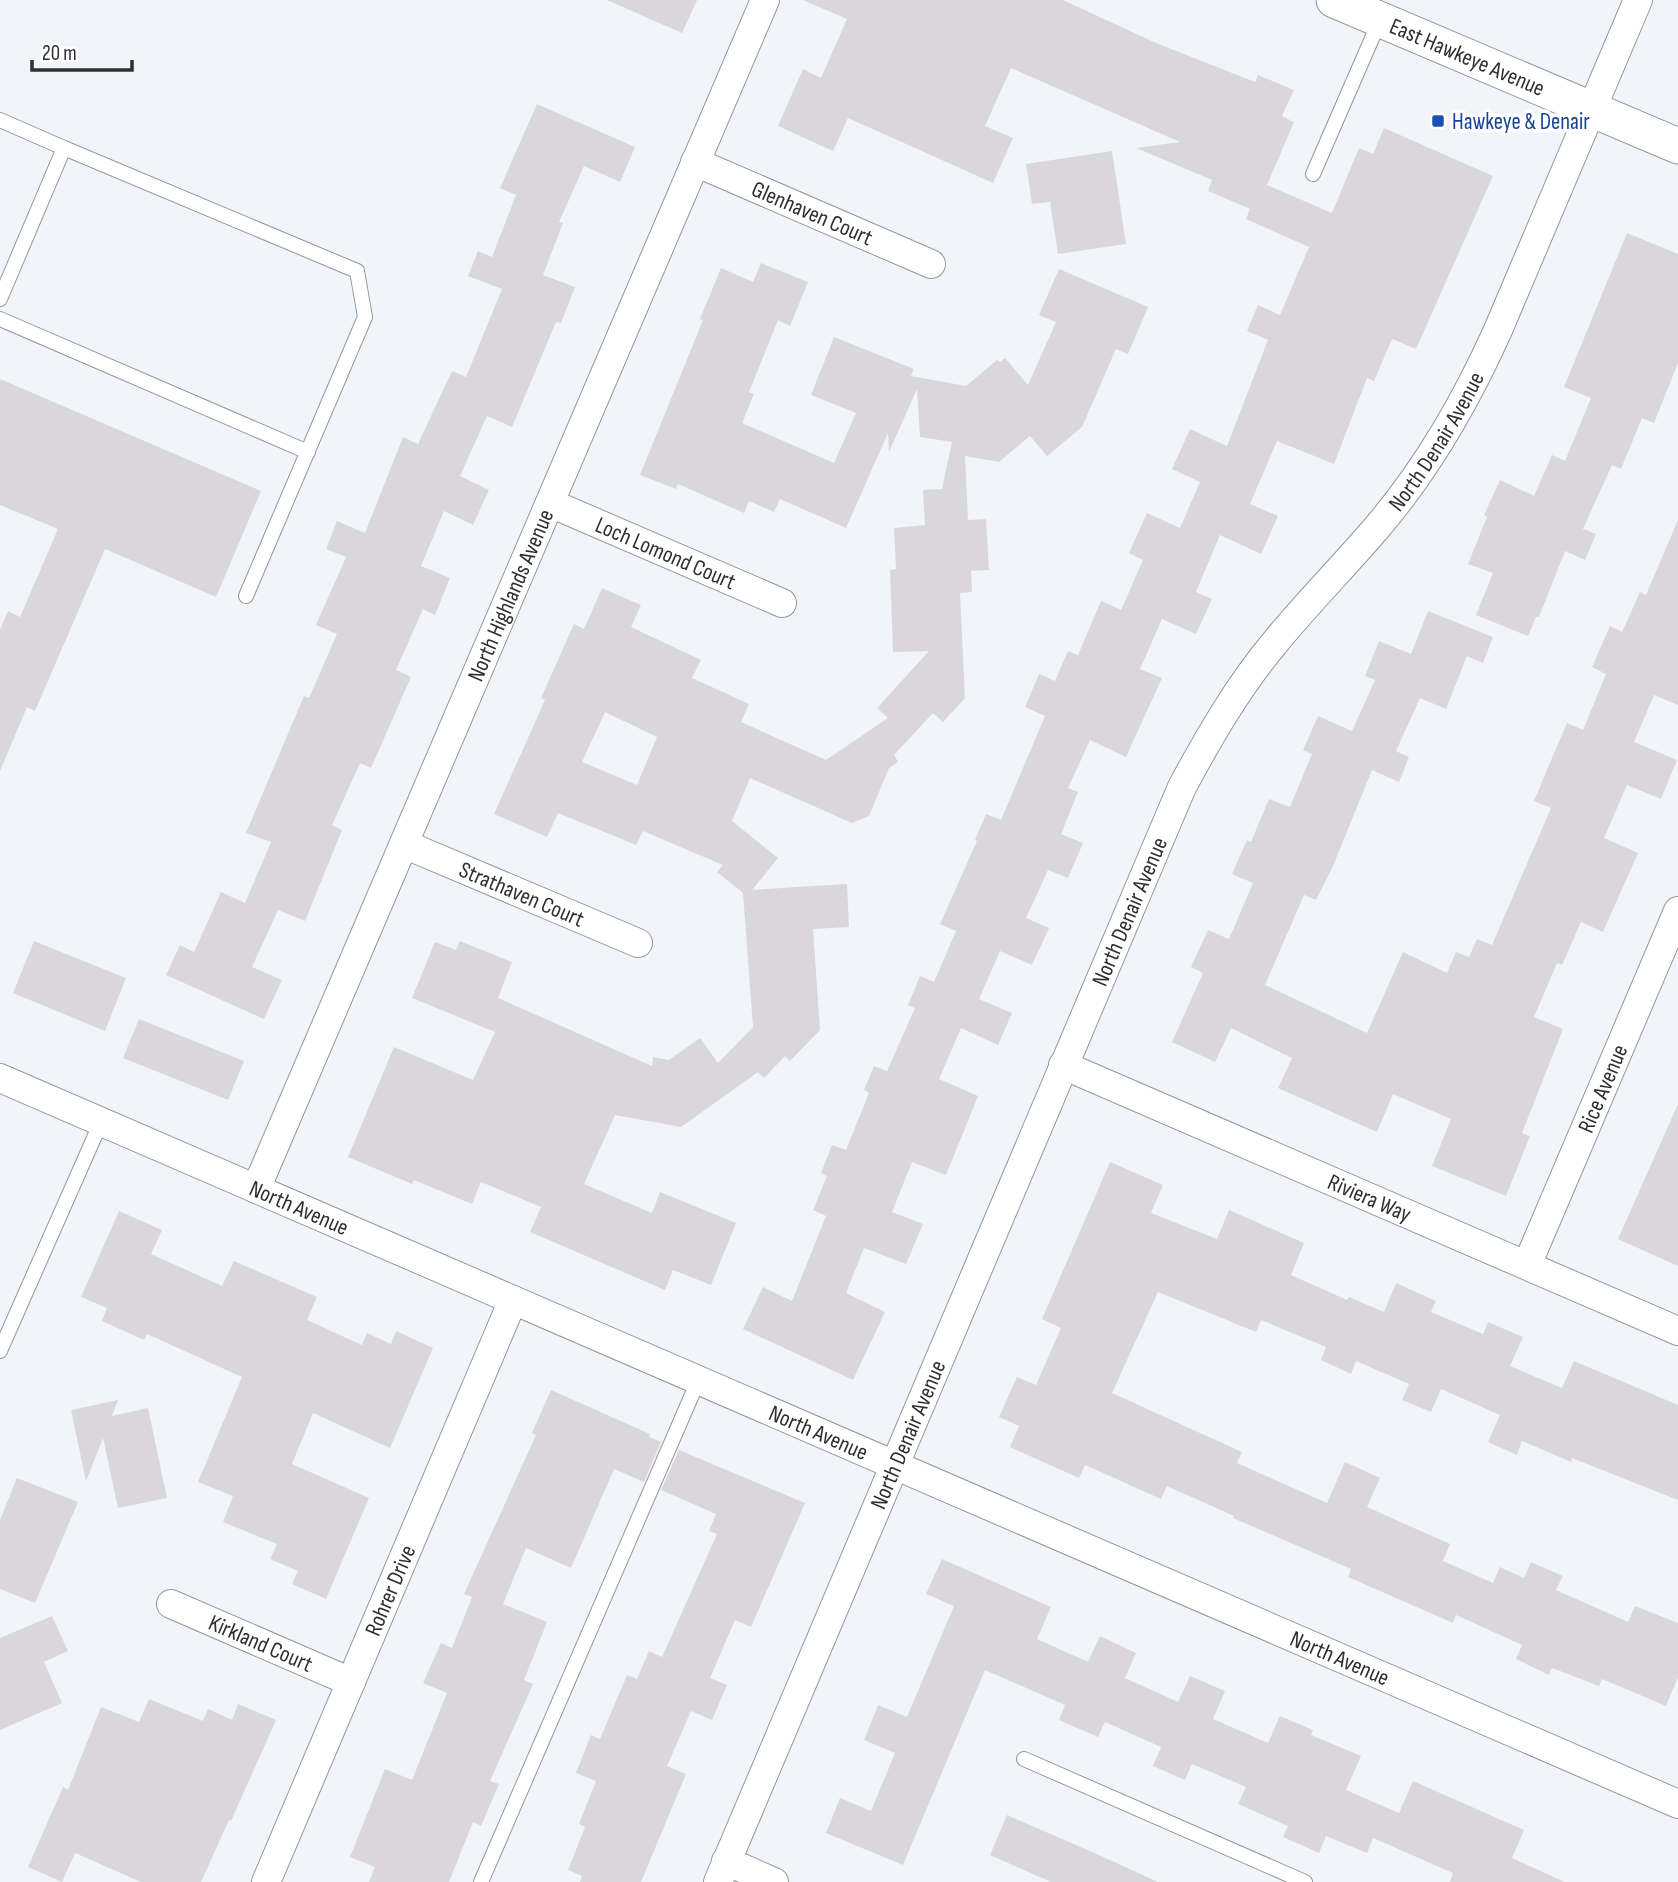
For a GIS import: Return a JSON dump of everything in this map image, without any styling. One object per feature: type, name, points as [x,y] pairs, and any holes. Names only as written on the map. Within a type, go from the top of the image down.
[{"type":"street","name":"North Highlands Avenue","points":[[256,1189],[765,0]]},
{"type":"street","name":"East Hawkeye Avenue","points":[[1334,0],[1678,146]]},
{"type":"street","name":"North Denair Avenue","points":[[722,1872],[1168,818],[1198,758],[1250,674],[1380,524],[1446,431],[1493,341],[1638,0]]},
{"type":"street","name":"Glenhaven Court","points":[[695,162],[930,264]]},
{"type":"street","name":"Loch Lomond Court","points":[[550,503],[782,603]]},
{"type":"street","name":"Strathaven Court","points":[[404,844],[638,943]]},
{"type":"street","name":"Rice Avenue","points":[[1527,1265],[1678,911]]},
{"type":"street","name":"Riviera Way","points":[[1063,1065],[1678,1331]]},
{"type":"street","name":"North Avenue","points":[[0,1078],[1678,1804]]},
{"type":"street","name":"Rohrer Drive","points":[[266,1882],[513,1300]]},
{"type":"street","name":"Kirkland Court","points":[[171,1604],[351,1682]]},
{"type":"street","points":[[722,1872],[774,1882]]},
{"type":"lane","points":[[1313,174],[1380,20]]},
{"type":"lane","points":[[0,120],[357,271],[365,317],[246,596]]},
{"type":"lane","points":[[0,299],[64,148]]},
{"type":"lane","points":[[0,319],[308,452]]},
{"type":"lane","points":[[0,1351],[101,1122]]},
{"type":"lane","points":[[481,1882],[698,1381]]},
{"type":"lane","points":[[1024,1759],[1305,1882]]},
{"type":"building","points":[[607,0],[697,0],[682,33]]},
{"type":"building","points":[[803,0],[1063,0],[1156,43],[1255,82],[1258,75],[1294,90],[1282,116],[1294,122],[1267,185],[1332,213],[1359,148],[1373,154],[1384,128],[1493,176],[1416,349],[1392,339],[1374,381],[1367,378],[1334,464],[1277,441],[1250,504],[1278,516],[1261,554],[1220,535],[1196,592],[1212,599],[1196,634],[1162,619],[1140,669],[1162,678],[1126,757],[1090,740],[1068,788],[1078,792],[1061,834],[1083,843],[1068,878],[1048,870],[1026,918],[1049,928],[1032,965],[1000,951],[979,999],[1012,1013],[998,1045],[961,1028],[939,1079],[978,1096],[946,1175],[912,1162],[892,1212],[923,1224],[906,1264],[864,1248],[846,1293],[885,1312],[853,1380],[743,1329],[763,1287],[792,1301],[826,1216],[813,1210],[827,1176],[821,1173],[832,1145],[846,1150],[869,1093],[864,1090],[874,1066],[887,1071],[915,1008],[908,1005],[920,976],[934,982],[956,931],[940,924],[977,841],[975,840],[986,814],[1001,820],[1045,716],[1025,707],[1039,674],[1055,681],[1068,651],[1078,655],[1101,601],[1121,610],[1143,560],[1129,553],[1147,513],[1180,528],[1200,482],[1172,469],[1190,429],[1227,446],[1268,340],[1247,331],[1258,305],[1280,315],[1309,247],[1246,219],[1250,209],[1208,191],[1212,180],[1136,148],[1180,142],[1011,68],[985,126],[1013,138],[993,183],[848,118],[833,151],[778,126],[803,69],[821,78],[847,19]]},
{"type":"building","points":[[537,104],[635,147],[620,182],[584,166],[559,222],[563,223],[543,275],[575,287],[561,323],[556,322],[512,427],[487,416],[460,476],[489,490],[473,525],[444,511],[421,566],[450,578],[435,615],[423,609],[396,670],[411,677],[371,768],[360,763],[332,825],[342,830],[305,921],[278,910],[252,967],[282,980],[264,1019],[166,975],[180,945],[194,952],[221,892],[245,903],[271,842],[246,833],[304,696],[309,698],[337,634],[316,625],[346,557],[326,549],[337,521],[365,533],[403,437],[418,444],[452,371],[466,377],[502,289],[468,276],[478,251],[492,257],[516,195],[500,188]]},
{"type":"building","points":[[1112,151],[1126,244],[1058,254],[1050,202],[1032,204],[1026,164]]},
{"type":"building","points":[[1627,233],[1678,254],[1678,363],[1654,423],[1642,418],[1621,469],[1612,465],[1583,529],[1596,534],[1585,560],[1565,551],[1539,617],[1536,617],[1528,636],[1476,615],[1493,573],[1468,564],[1487,517],[1484,515],[1500,480],[1534,496],[1552,455],[1565,461],[1591,398],[1564,387]]},
{"type":"building","points":[[761,263],[808,282],[790,326],[778,320],[749,392],[754,394],[742,423],[834,463],[856,413],[811,395],[834,337],[914,369],[911,376],[966,386],[997,360],[1000,362],[1005,358],[1028,385],[1056,322],[1039,315],[1059,269],[1148,307],[1128,354],[1116,349],[1082,427],[1047,456],[1030,436],[999,462],[965,456],[968,520],[986,519],[989,570],[971,571],[972,592],[960,593],[965,698],[943,722],[933,713],[894,755],[898,762],[889,768],[869,816],[852,823],[750,778],[732,821],[778,858],[752,890],[847,884],[849,927],[813,929],[820,1030],[790,1061],[785,1056],[764,1078],[758,1072],[681,1127],[615,1115],[584,1184],[652,1213],[660,1192],[736,1223],[711,1285],[673,1270],[665,1290],[530,1232],[541,1207],[481,1182],[472,1204],[414,1180],[412,1184],[348,1157],[394,1047],[473,1080],[495,1032],[412,998],[435,942],[456,950],[460,941],[512,962],[498,998],[652,1066],[653,1057],[669,1060],[700,1038],[718,1063],[753,1027],[743,893],[717,872],[723,865],[643,831],[636,845],[558,813],[547,837],[494,814],[545,700],[541,698],[574,624],[584,629],[602,588],[641,605],[631,627],[701,660],[692,678],[749,704],[741,722],[826,760],[888,718],[877,708],[929,651],[893,652],[890,570],[896,569],[894,528],[925,525],[923,490],[942,489],[952,442],[920,437],[917,389],[889,452],[888,433],[846,528],[780,499],[774,512],[749,501],[744,513],[678,484],[676,489],[640,475],[703,320],[700,319],[721,268],[753,282]],"holes":[[[605,712],[657,737],[637,785],[582,762]]]},
{"type":"building","points":[[0,379],[261,491],[216,597],[105,549],[35,711],[27,707],[0,771],[0,630],[8,611],[20,617],[58,529],[0,505]]},
{"type":"building","points":[[1678,520],[1678,705],[1654,695],[1634,742],[1677,760],[1661,799],[1627,785],[1604,838],[1638,853],[1603,932],[1581,922],[1562,965],[1557,963],[1534,1017],[1563,1029],[1522,1133],[1530,1136],[1506,1196],[1432,1166],[1451,1119],[1393,1094],[1377,1132],[1278,1088],[1292,1058],[1231,1028],[1215,1062],[1172,1042],[1203,973],[1191,967],[1208,930],[1229,939],[1253,883],[1232,874],[1247,840],[1251,842],[1269,799],[1290,807],[1312,754],[1303,750],[1318,716],[1352,731],[1375,680],[1365,676],[1379,641],[1411,654],[1428,611],[1493,637],[1483,663],[1467,656],[1446,709],[1420,698],[1396,751],[1409,757],[1399,782],[1372,770],[1333,866],[1316,900],[1304,895],[1265,985],[1367,1033],[1403,952],[1447,973],[1456,952],[1469,957],[1477,939],[1492,945],[1551,808],[1534,801],[1567,723],[1583,730],[1606,674],[1592,667],[1610,626],[1622,632],[1640,592],[1646,595]]},
{"type":"building","points":[[34,941],[126,978],[105,1031],[13,993]]},
{"type":"building","points":[[139,1019],[244,1061],[228,1100],[123,1058]]},
{"type":"building","points":[[1678,1104],[1678,1266],[1618,1239]]},
{"type":"building","points":[[1110,1162],[1163,1185],[1151,1213],[1217,1239],[1229,1210],[1304,1243],[1291,1275],[1347,1300],[1349,1297],[1384,1312],[1396,1283],[1436,1301],[1431,1312],[1483,1334],[1488,1322],[1523,1337],[1510,1366],[1562,1388],[1574,1361],[1678,1405],[1678,1500],[1572,1458],[1571,1462],[1522,1441],[1517,1455],[1488,1442],[1500,1415],[1441,1389],[1431,1412],[1402,1400],[1409,1384],[1356,1361],[1351,1374],[1321,1360],[1326,1347],[1261,1320],[1256,1332],[1158,1292],[1112,1393],[1242,1452],[1237,1463],[1327,1503],[1345,1462],[1380,1478],[1367,1507],[1450,1544],[1443,1561],[1493,1583],[1500,1567],[1524,1578],[1531,1562],[1563,1576],[1556,1590],[1628,1622],[1635,1606],[1678,1623],[1678,1677],[1666,1706],[1602,1679],[1599,1686],[1552,1668],[1549,1675],[1516,1659],[1522,1645],[1456,1615],[1453,1623],[1348,1577],[1351,1569],[1167,1486],[1161,1499],[1085,1465],[1079,1478],[1010,1447],[1019,1426],[999,1417],[1017,1377],[1036,1385],[1061,1328],[1042,1319]]},
{"type":"building","points":[[119,1211],[162,1230],[151,1254],[222,1286],[234,1261],[317,1297],[307,1320],[362,1345],[367,1333],[391,1344],[396,1331],[433,1348],[390,1448],[313,1413],[292,1464],[369,1498],[326,1599],[292,1584],[298,1571],[270,1559],[277,1544],[223,1522],[233,1496],[198,1482],[242,1377],[147,1334],[144,1340],[102,1321],[107,1308],[81,1297]]},
{"type":"building","points":[[551,1390],[650,1434],[649,1437],[661,1442],[644,1482],[614,1469],[571,1568],[526,1548],[503,1604],[547,1622],[524,1680],[533,1684],[490,1781],[499,1784],[481,1826],[473,1822],[449,1882],[369,1882],[375,1867],[350,1857],[385,1769],[412,1780],[447,1693],[423,1683],[441,1643],[452,1648],[472,1597],[464,1594],[536,1435],[532,1433]]},
{"type":"building","points":[[118,1400],[112,1416],[148,1408],[167,1498],[118,1508],[103,1438],[86,1481],[71,1410]]},
{"type":"building","points":[[679,1450],[805,1503],[751,1627],[735,1620],[710,1678],[727,1685],[712,1720],[691,1711],[667,1766],[686,1774],[641,1882],[580,1882],[582,1876],[568,1870],[585,1827],[579,1824],[596,1781],[576,1773],[591,1735],[600,1739],[627,1675],[637,1679],[649,1651],[662,1657],[717,1534],[709,1531],[716,1514],[661,1490]]},
{"type":"building","points":[[17,1478],[78,1502],[35,1603],[0,1589],[0,1520]]},
{"type":"building","points":[[942,1559],[1051,1607],[1037,1639],[1088,1662],[1100,1636],[1136,1653],[1125,1678],[1178,1702],[1190,1676],[1225,1691],[1213,1719],[1268,1743],[1280,1716],[1313,1730],[1311,1735],[1361,1756],[1346,1790],[1399,1813],[1413,1781],[1524,1830],[1512,1858],[1565,1882],[1450,1882],[1453,1873],[1373,1838],[1367,1853],[1326,1836],[1319,1853],[1283,1837],[1288,1826],[1238,1804],[1246,1787],[1192,1764],[1185,1780],[1153,1766],[1161,1747],[1105,1722],[1098,1737],[1059,1720],[1065,1705],[985,1670],[903,1865],[826,1833],[840,1798],[871,1811],[895,1753],[864,1740],[878,1705],[907,1717],[954,1606],[926,1594]]},
{"type":"building","points":[[52,1616],[68,1651],[44,1662],[62,1703],[0,1730],[0,1638]]},
{"type":"building","points":[[149,1699],[203,1721],[208,1709],[232,1720],[238,1704],[276,1720],[201,1882],[141,1882],[75,1853],[62,1882],[28,1867],[63,1787],[68,1790],[101,1707],[139,1722]]},
{"type":"building","points":[[1007,1815],[1158,1882],[1051,1882],[990,1855]]},
{"type":"place","name":"Hawkeye & Denair","points":[[1438,121]]}]
